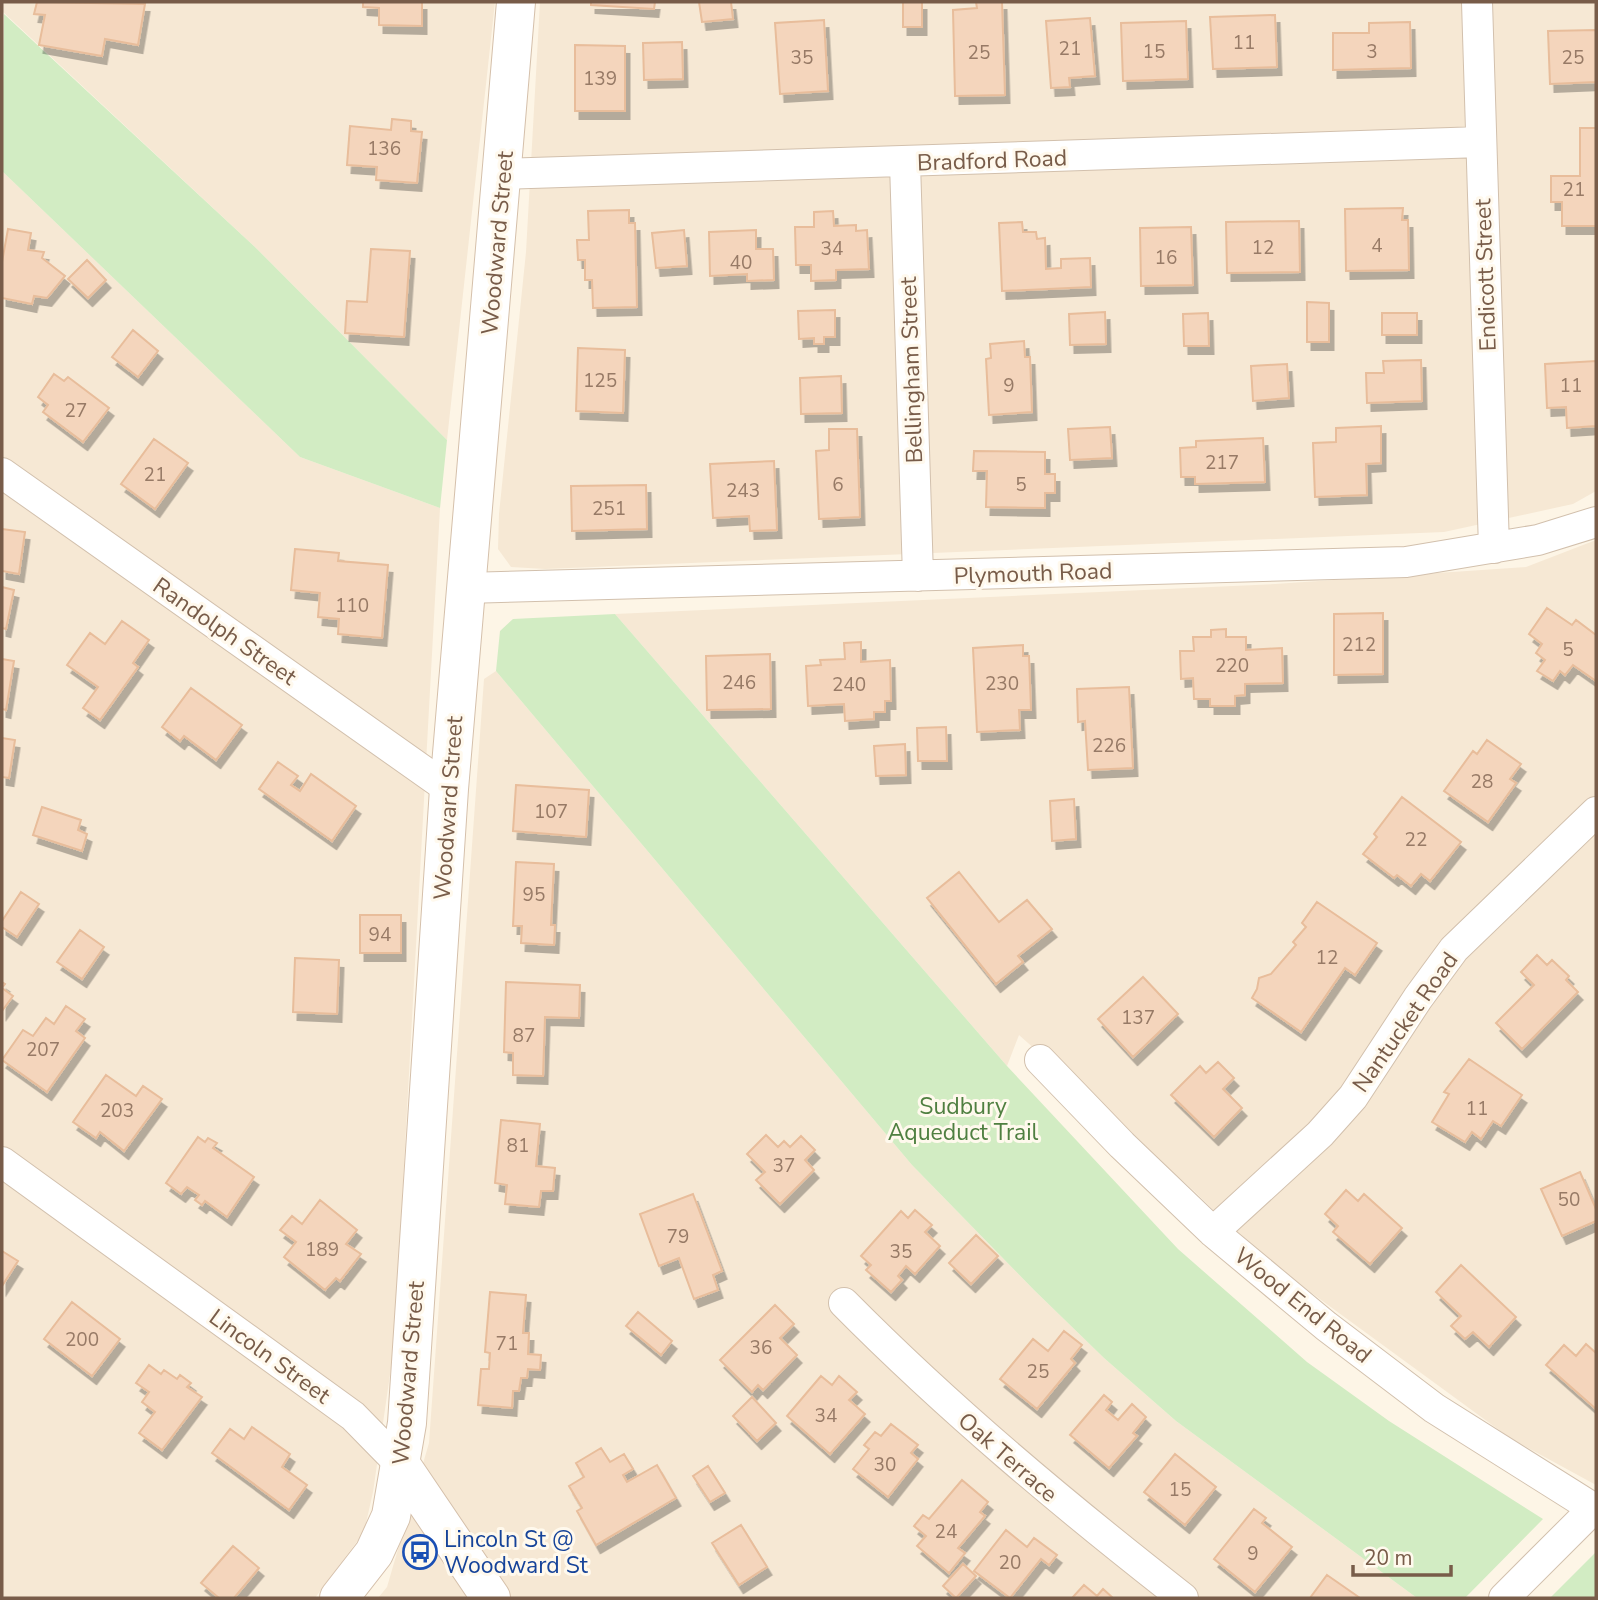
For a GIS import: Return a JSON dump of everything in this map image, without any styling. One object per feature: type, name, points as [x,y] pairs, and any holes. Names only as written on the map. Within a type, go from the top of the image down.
[{"type":"street","name":"Woodward Street","points":[[339,1598],[380,1543],[391,1516],[409,1405],[449,789],[516,2]]},
{"type":"street","name":"Endicott Street","points":[[1476,2],[1494,548]]},
{"type":"street","name":"Bradford Road","points":[[503,174],[905,163],[1481,142]]},
{"type":"street","name":"Bellingham Street","points":[[905,163],[918,576]]},
{"type":"street","name":"Randolph Street","points":[[2,473],[449,789]]},
{"type":"street","name":"Plymouth Road","points":[[465,588],[1406,562],[1538,540],[1596,522]]},
{"type":"street","name":"Nantucket Road","points":[[1213,1232],[1320,1133],[1353,1097],[1418,998],[1454,949],[1596,812]]},
{"type":"street","name":"Wood End Road","points":[[1040,1060],[1122,1145],[1213,1232],[1325,1326],[1434,1408],[1595,1510]]},
{"type":"street","name":"Lincoln Street","points":[[2,1163],[353,1416],[401,1465],[491,1598]]},
{"type":"street","name":"Oak Terrace","points":[[844,1303],[918,1377],[1001,1452],[1183,1598]]},
{"type":"street","points":[[1504,1598],[1595,1510]]},
{"type":"shaded area","points":[[2,2],[495,2],[447,440],[257,249],[2,11]]},
{"type":"shaded area","points":[[540,2],[1596,2],[1596,491],[1573,504],[1444,532],[545,569],[511,567],[498,549],[499,514],[526,252]]},
{"type":"shaded area","points":[[2,171],[300,457],[440,508],[394,1347],[373,1492],[364,1532],[315,1598],[2,1598]]},
{"type":"shaded area","points":[[1596,540],[1596,1485],[1510,1438],[1261,1256],[1194,1191],[1019,1035],[1007,1066],[615,614],[1275,584],[1526,567]]},
{"type":"shaded area","points":[[496,671],[912,1165],[1034,1290],[1104,1358],[1176,1421],[1417,1598],[378,1598],[387,1587],[429,1443],[484,679]]},
{"type":"green space","points":[[4,14],[257,249],[447,440],[440,508],[300,457],[2,171]]},
{"type":"green space","name":"Sudbury Aqueduct Trail","points":[[615,614],[1007,1066],[1178,1249],[1307,1362],[1389,1421],[1543,1519],[1465,1598],[1417,1598],[1176,1421],[1104,1358],[912,1165],[496,671],[500,631],[513,619]]},
{"type":"green space","points":[[1596,1552],[1596,1598],[1550,1598]]},
{"type":"building","points":[[37,2],[145,4],[138,45],[105,39],[102,56],[39,45],[45,15],[34,14]]},
{"type":"building","points":[[363,2],[422,2],[422,26],[379,25],[379,8],[363,7]]},
{"type":"building","points":[[591,2],[655,2],[654,9],[591,5]]},
{"type":"building","points":[[699,2],[731,2],[733,19],[702,22]]},
{"type":"building","points":[[903,2],[922,2],[922,27],[903,27]]},
{"type":"building","points":[[976,2],[1002,2],[1005,95],[955,96],[953,10],[977,8]]},
{"type":"building","points":[[1275,15],[1277,67],[1213,69],[1210,17]]},
{"type":"building","points":[[1090,18],[1095,76],[1069,78],[1070,87],[1051,88],[1046,21]]},
{"type":"building","points":[[824,20],[828,91],[780,94],[775,23]]},
{"type":"building","points":[[1186,21],[1188,79],[1123,81],[1121,23]]},
{"type":"building","points":[[1410,22],[1411,68],[1333,70],[1333,33],[1369,33],[1369,23]]},
{"type":"building","points":[[1596,30],[1596,82],[1550,84],[1548,31]]},
{"type":"building","points":[[682,42],[683,79],[644,80],[643,43]]},
{"type":"building","points":[[575,45],[625,46],[625,111],[575,111]]},
{"type":"building","points":[[392,119],[411,121],[411,131],[422,132],[417,183],[376,180],[377,167],[347,165],[350,126],[391,130]]},
{"type":"building","points":[[1580,128],[1596,128],[1596,226],[1562,226],[1562,202],[1551,202],[1551,176],[1580,176]]},
{"type":"building","points":[[1403,208],[1402,220],[1408,220],[1409,270],[1346,271],[1345,209]]},
{"type":"building","points":[[629,210],[629,223],[635,223],[637,307],[593,308],[592,280],[585,280],[585,260],[578,260],[577,240],[589,240],[588,211]]},
{"type":"building","points":[[833,211],[834,226],[856,225],[856,231],[867,230],[869,269],[836,270],[836,280],[811,281],[811,265],[796,265],[795,227],[814,227],[814,212]]},
{"type":"building","points":[[1299,221],[1300,272],[1227,273],[1226,222]]},
{"type":"building","points":[[1022,222],[1023,232],[1036,232],[1037,239],[1045,238],[1046,269],[1061,268],[1061,259],[1090,258],[1091,287],[1002,291],[999,223]]},
{"type":"building","points":[[1191,227],[1193,285],[1141,286],[1140,228]]},
{"type":"building","points":[[8,229],[31,233],[28,250],[44,252],[42,258],[65,276],[47,298],[34,296],[32,304],[2,298],[2,262]]},
{"type":"building","points":[[684,230],[687,266],[656,268],[652,233]]},
{"type":"building","points":[[756,230],[756,249],[773,249],[774,280],[747,281],[747,274],[710,276],[709,232]]},
{"type":"building","points":[[371,249],[410,251],[404,337],[345,333],[347,301],[367,302]]},
{"type":"building","points":[[87,260],[106,280],[88,298],[68,279]]},
{"type":"building","points":[[1307,302],[1329,303],[1329,342],[1307,342]]},
{"type":"building","points":[[835,310],[835,337],[824,337],[824,344],[814,344],[814,338],[799,339],[798,311]]},
{"type":"building","points":[[1105,312],[1106,344],[1070,345],[1069,314]]},
{"type":"building","points":[[1208,313],[1209,346],[1184,346],[1183,314]]},
{"type":"building","points":[[1382,313],[1417,313],[1417,335],[1382,335]]},
{"type":"building","points":[[133,330],[158,351],[138,377],[112,357]]},
{"type":"building","points":[[1024,341],[1025,357],[1030,357],[1032,412],[989,415],[986,359],[991,358],[990,344]]},
{"type":"building","points":[[578,348],[625,350],[623,413],[576,411]]},
{"type":"building","points":[[1421,360],[1422,401],[1367,403],[1366,373],[1384,373],[1383,361]]},
{"type":"building","points":[[1596,361],[1596,426],[1567,428],[1566,407],[1547,408],[1545,364]]},
{"type":"building","points":[[1287,364],[1289,398],[1253,401],[1251,366]]},
{"type":"building","points":[[54,374],[64,381],[68,377],[109,408],[83,442],[43,412],[48,405],[38,397]]},
{"type":"building","points":[[841,376],[842,413],[801,414],[800,378]]},
{"type":"building","points":[[1381,426],[1381,463],[1366,464],[1367,495],[1315,497],[1313,443],[1336,442],[1336,428]]},
{"type":"building","points":[[1110,427],[1112,458],[1070,460],[1068,429]]},
{"type":"building","points":[[829,429],[857,429],[860,517],[819,519],[816,451],[829,450]]},
{"type":"building","points":[[1263,438],[1265,482],[1195,484],[1195,477],[1181,477],[1180,448],[1196,447],[1196,441]]},
{"type":"building","points":[[154,439],[188,463],[155,509],[121,484]]},
{"type":"building","points":[[974,451],[1045,452],[1045,474],[1055,474],[1055,493],[1045,493],[1045,508],[986,507],[987,471],[973,471]]},
{"type":"building","points":[[774,461],[777,530],[750,531],[749,516],[713,518],[710,464]]},
{"type":"building","points":[[646,485],[647,529],[572,531],[571,486]]},
{"type":"building","points":[[2,529],[25,532],[19,574],[2,571]]},
{"type":"building","points":[[295,549],[339,553],[338,561],[388,565],[382,638],[338,634],[339,619],[318,617],[320,593],[291,590]]},
{"type":"building","points":[[2,587],[14,590],[6,629],[2,628]]},
{"type":"building","points":[[1547,608],[1572,625],[1576,620],[1596,635],[1596,681],[1573,665],[1565,675],[1560,671],[1553,681],[1537,671],[1545,660],[1536,653],[1542,644],[1529,634]]},
{"type":"building","points":[[1383,613],[1383,674],[1334,675],[1334,614]]},
{"type":"building","points":[[122,621],[149,640],[133,663],[138,667],[100,720],[83,708],[98,687],[67,665],[90,633],[105,644]]},
{"type":"building","points":[[1226,629],[1226,637],[1246,637],[1246,650],[1282,648],[1283,683],[1245,684],[1245,695],[1235,696],[1235,706],[1210,706],[1210,699],[1194,699],[1193,678],[1181,679],[1180,651],[1194,651],[1193,637],[1211,637],[1211,630]]},
{"type":"building","points":[[861,642],[861,662],[890,660],[891,701],[885,701],[885,712],[874,712],[874,719],[845,721],[844,704],[808,706],[806,666],[821,665],[820,660],[845,659],[844,643]]},
{"type":"building","points":[[1023,645],[1023,656],[1029,656],[1031,710],[1019,710],[1020,730],[977,732],[973,648]]},
{"type":"building","points":[[770,654],[771,709],[707,710],[706,656]]},
{"type":"building","points":[[2,659],[14,661],[6,710],[2,709]]},
{"type":"building","points":[[1129,687],[1133,768],[1088,770],[1085,721],[1078,722],[1077,689]]},
{"type":"building","points":[[191,688],[242,725],[216,760],[184,736],[180,741],[162,727]]},
{"type":"building","points":[[946,727],[947,761],[918,761],[917,728]]},
{"type":"building","points":[[2,738],[15,740],[9,778],[2,777]]},
{"type":"building","points":[[1487,740],[1521,764],[1510,779],[1516,783],[1488,822],[1444,791],[1473,751],[1477,754]]},
{"type":"building","points":[[905,744],[906,775],[876,776],[874,746]]},
{"type":"building","points":[[278,762],[298,776],[291,785],[300,791],[311,774],[356,806],[332,841],[259,789]]},
{"type":"building","points":[[516,785],[589,790],[586,837],[513,831]]},
{"type":"building","points":[[1402,797],[1461,842],[1430,881],[1421,874],[1411,886],[1397,875],[1394,878],[1363,854],[1377,837],[1374,834]]},
{"type":"building","points":[[1074,799],[1076,839],[1052,841],[1050,801]]},
{"type":"building","points":[[42,807],[81,820],[78,830],[87,834],[82,851],[33,835]]},
{"type":"building","points":[[516,862],[554,864],[551,925],[555,925],[554,945],[521,943],[522,926],[513,926]]},
{"type":"building","points":[[959,872],[999,922],[1027,900],[1052,929],[1018,956],[1023,962],[996,984],[927,898]]},
{"type":"building","points":[[21,892],[39,904],[17,937],[2,927],[2,921]]},
{"type":"building","points":[[1317,902],[1377,943],[1355,975],[1345,968],[1301,1032],[1252,998],[1259,978],[1271,974],[1296,945],[1293,942],[1306,927],[1302,923]]},
{"type":"building","points":[[360,915],[401,915],[401,953],[360,953]]},
{"type":"building","points":[[80,930],[104,947],[82,979],[57,962]]},
{"type":"building","points":[[1537,955],[1547,965],[1552,960],[1569,976],[1566,980],[1578,992],[1522,1049],[1496,1023],[1534,985],[1521,972]]},
{"type":"building","points":[[295,958],[339,960],[337,1014],[293,1012]]},
{"type":"building","points":[[1143,977],[1178,1014],[1133,1057],[1098,1019]]},
{"type":"building","points":[[506,982],[580,985],[579,1018],[545,1017],[543,1076],[513,1075],[513,1053],[504,1052]]},
{"type":"building","points":[[2,988],[13,996],[2,1011]]},
{"type":"building","points":[[66,1006],[85,1019],[76,1031],[85,1038],[47,1092],[2,1060],[23,1030],[33,1036],[46,1018],[54,1024]]},
{"type":"building","points":[[1469,1059],[1522,1095],[1501,1126],[1493,1121],[1481,1139],[1472,1132],[1465,1142],[1432,1122],[1449,1094],[1444,1092]]},
{"type":"building","points":[[1218,1062],[1234,1078],[1223,1089],[1242,1108],[1214,1137],[1171,1095],[1200,1066],[1206,1073]]},
{"type":"building","points":[[106,1075],[136,1096],[143,1086],[162,1099],[124,1151],[100,1132],[96,1138],[73,1122]]},
{"type":"building","points":[[501,1120],[540,1124],[536,1166],[555,1168],[553,1191],[541,1191],[539,1207],[505,1204],[507,1185],[495,1183]]},
{"type":"building","points":[[766,1135],[778,1147],[784,1141],[790,1147],[801,1136],[815,1150],[805,1160],[814,1170],[780,1204],[756,1180],[765,1172],[747,1154]]},
{"type":"building","points":[[198,1137],[205,1142],[208,1138],[217,1143],[213,1148],[254,1177],[227,1217],[205,1201],[202,1205],[195,1200],[199,1195],[187,1187],[181,1194],[166,1183]]},
{"type":"building","points":[[1580,1172],[1596,1209],[1596,1221],[1562,1236],[1541,1189]]},
{"type":"building","points":[[1346,1190],[1358,1201],[1364,1194],[1402,1228],[1370,1264],[1333,1232],[1338,1226],[1325,1214]]},
{"type":"building","points":[[693,1194],[722,1271],[713,1275],[718,1290],[694,1299],[679,1258],[659,1266],[640,1214]]},
{"type":"building","points":[[320,1200],[357,1230],[346,1244],[361,1254],[340,1281],[336,1278],[325,1290],[284,1257],[296,1242],[280,1230],[292,1216],[302,1224]]},
{"type":"building","points":[[915,1210],[932,1225],[925,1232],[940,1246],[915,1274],[906,1266],[898,1276],[902,1280],[891,1292],[866,1270],[871,1265],[861,1256],[901,1211],[908,1218]]},
{"type":"building","points":[[976,1235],[998,1256],[971,1284],[949,1263]]},
{"type":"building","points":[[2,1251],[18,1261],[2,1286]]},
{"type":"building","points":[[1461,1265],[1516,1317],[1489,1347],[1473,1332],[1465,1339],[1451,1326],[1461,1316],[1436,1292]]},
{"type":"building","points":[[490,1292],[526,1295],[523,1333],[529,1333],[528,1354],[541,1355],[540,1370],[528,1369],[527,1378],[521,1378],[519,1391],[513,1391],[512,1408],[478,1405],[481,1369],[489,1369],[490,1353],[485,1352]]},
{"type":"building","points":[[72,1302],[120,1339],[92,1376],[44,1339]]},
{"type":"building","points":[[775,1305],[794,1324],[780,1338],[797,1355],[763,1390],[758,1385],[752,1392],[720,1360]]},
{"type":"building","points":[[638,1312],[672,1341],[661,1355],[626,1326]]},
{"type":"building","points":[[1064,1331],[1082,1345],[1071,1359],[1075,1363],[1037,1409],[1000,1379],[1033,1339],[1048,1351]]},
{"type":"building","points":[[1586,1344],[1596,1353],[1596,1409],[1546,1365],[1564,1345],[1576,1356]]},
{"type":"building","points":[[149,1365],[161,1374],[164,1370],[177,1379],[180,1375],[191,1383],[187,1387],[202,1397],[162,1450],[139,1433],[155,1412],[142,1402],[149,1392],[136,1383]]},
{"type":"building","points":[[821,1376],[832,1385],[839,1376],[857,1392],[849,1400],[865,1414],[830,1454],[787,1416]]},
{"type":"building","points":[[1104,1395],[1112,1402],[1106,1410],[1118,1420],[1132,1404],[1146,1417],[1133,1433],[1137,1436],[1109,1468],[1070,1435]]},
{"type":"building","points":[[752,1397],[776,1423],[757,1441],[733,1416]]},
{"type":"building","points":[[891,1424],[918,1445],[911,1453],[918,1459],[888,1497],[853,1469],[869,1449],[864,1445],[875,1432],[881,1436]]},
{"type":"building","points":[[252,1427],[290,1454],[282,1467],[307,1485],[289,1510],[212,1453],[230,1429],[244,1439]]},
{"type":"building","points":[[601,1448],[610,1462],[624,1454],[633,1469],[623,1475],[627,1482],[657,1465],[676,1498],[596,1545],[577,1511],[582,1508],[569,1486],[584,1477],[576,1463]]},
{"type":"building","points":[[1175,1454],[1216,1487],[1185,1525],[1144,1492]]},
{"type":"building","points":[[708,1466],[725,1493],[710,1502],[693,1476]]},
{"type":"building","points":[[962,1480],[988,1502],[980,1512],[985,1516],[958,1548],[965,1553],[949,1573],[917,1546],[926,1536],[914,1526],[923,1515],[929,1519]]},
{"type":"building","points":[[1254,1509],[1266,1518],[1262,1523],[1292,1547],[1255,1592],[1214,1559]]},
{"type":"building","points":[[741,1525],[767,1567],[739,1585],[712,1543]]},
{"type":"building","points":[[1006,1530],[1027,1547],[1034,1538],[1057,1555],[1049,1565],[1041,1559],[1010,1598],[974,1571]]},
{"type":"building","points":[[233,1546],[259,1568],[234,1598],[219,1598],[201,1583]]},
{"type":"building","points":[[963,1564],[976,1576],[956,1598],[943,1586]]},
{"type":"building","points":[[1327,1575],[1360,1598],[1310,1598]]},
{"type":"building","points":[[1084,1585],[1097,1596],[1103,1589],[1113,1598],[1072,1598]]},
{"type":"place","name":"Lincoln St @ Woodward St","points":[[420,1552]]}]
